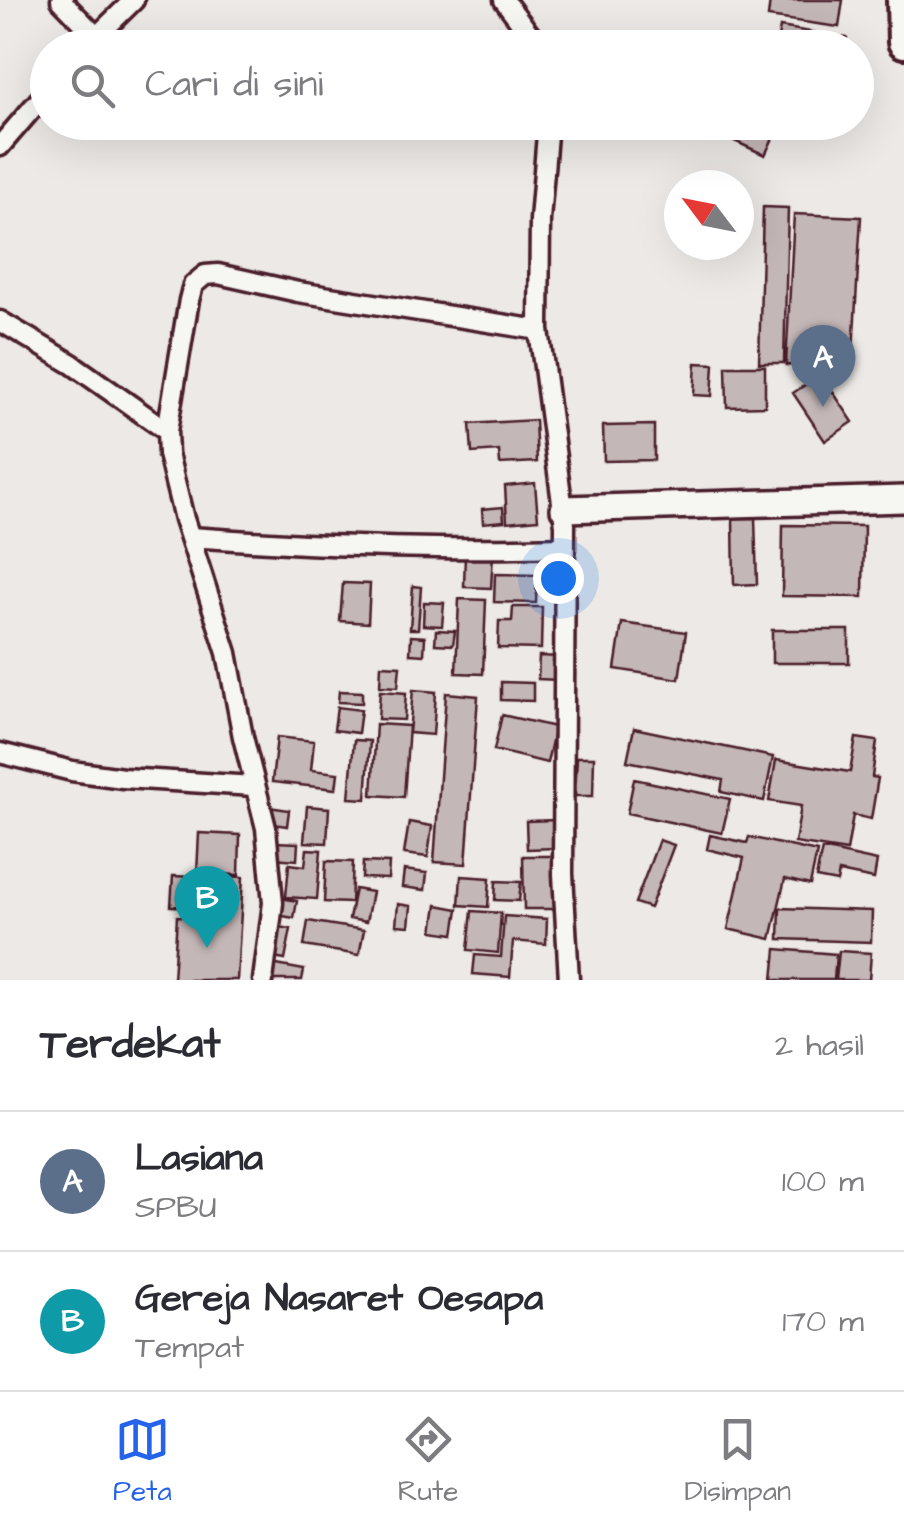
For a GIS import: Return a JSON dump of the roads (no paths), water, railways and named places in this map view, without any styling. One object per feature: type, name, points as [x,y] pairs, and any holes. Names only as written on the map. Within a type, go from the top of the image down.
[{"type":"highway","points":[[903,0],[904,42]]},
{"type":"street","points":[[61,0],[82,30]]},
{"type":"street","points":[[103,30],[134,0]]},
{"type":"street","points":[[504,0],[526,30]]},
{"type":"street","points":[[0,146],[30,111]]},
{"type":"street","points":[[547,140],[540,220],[540,330],[564,509],[563,874],[569,980]]},
{"type":"street","points":[[263,980],[274,903],[266,828],[227,653],[168,454],[167,431],[193,285],[205,276],[246,278],[298,292],[540,330]]},
{"type":"street","points":[[0,320],[72,364],[167,431]]},
{"type":"street","points":[[564,509],[904,499]]},
{"type":"street","points":[[190,537],[357,549],[564,547]]},
{"type":"street","points":[[0,753],[123,778],[254,786]]},
{"type":"place","name":"Lasiana","points":[[823,407]]},
{"type":"place","name":"Gereja Nasaret Oesapa","points":[[207,948]]}]
